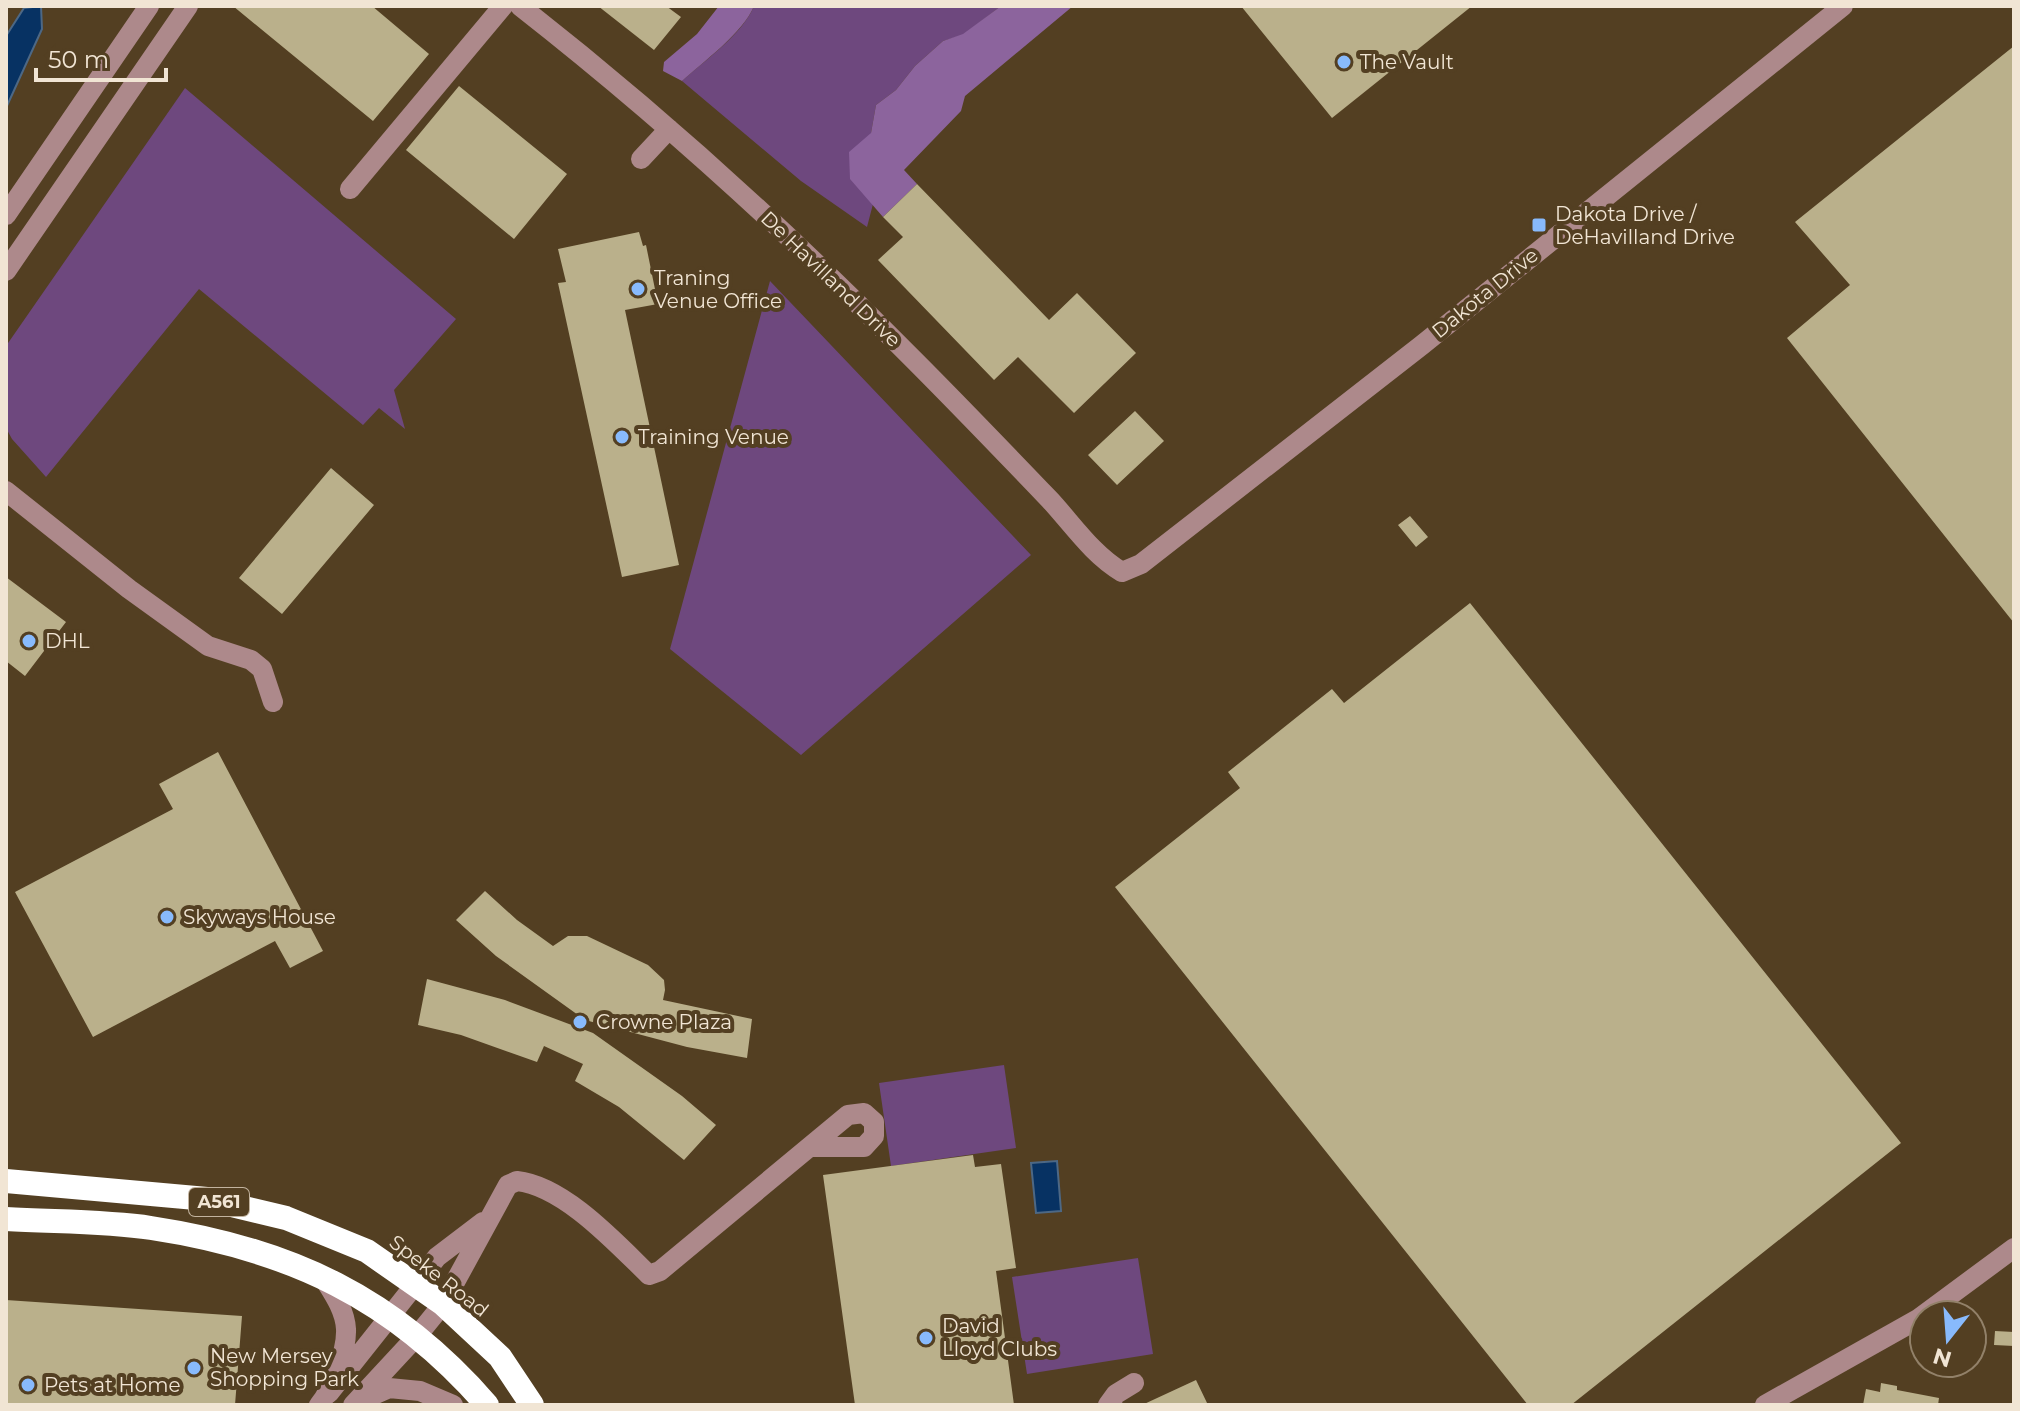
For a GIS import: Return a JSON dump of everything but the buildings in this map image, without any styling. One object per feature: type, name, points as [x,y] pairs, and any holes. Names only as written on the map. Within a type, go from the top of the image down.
[{"type":"highway","name":"Speke Road","points":[[6,1181],[207,1199],[286,1218],[367,1251],[443,1304],[500,1357],[532,1405]]},
{"type":"highway","name":"A561","points":[[6,1219],[164,1230],[227,1242],[286,1260],[346,1288],[392,1317],[417,1336],[487,1405]]},
{"type":"street","points":[[6,215],[149,6]]},
{"type":"street","points":[[6,271],[188,6]]},
{"type":"street","points":[[350,189],[503,6]]},
{"type":"street","name":"De Havilland Drive","points":[[520,6],[579,52],[777,225],[911,357],[1051,501],[1106,563],[1122,572]]},
{"type":"street","name":"Dakota Drive","points":[[1122,572],[1141,564],[1362,391],[1843,6]]},
{"type":"street","points":[[641,159],[669,129]]},
{"type":"street","points":[[6,491],[129,589],[208,646],[251,660],[262,669],[273,702]]},
{"type":"street","points":[[354,1404],[443,1304],[508,1185],[517,1181],[542,1187],[595,1225],[649,1275],[660,1271],[812,1147]]},
{"type":"street","points":[[324,1399],[437,1257],[489,1217]]},
{"type":"street","points":[[1765,1405],[1796,1398],[1918,1319],[2014,1248]]},
{"type":"street","points":[[386,1264],[411,1267],[437,1257]]},
{"type":"street","points":[[323,1277],[340,1304],[346,1329],[324,1399]]},
{"type":"street","points":[[1108,1405],[1116,1394],[1134,1383]]},
{"type":"street","points":[[354,1404],[389,1388],[420,1391],[453,1405]]},
{"type":"shaded area","points":[[719,6],[754,6],[732,36],[682,81],[663,71],[664,62],[697,34]]},
{"type":"shaded area","points":[[754,6],[1001,6],[963,35],[943,41],[915,66],[896,90],[876,105],[871,133],[868,197],[873,204],[867,227],[801,181],[682,81],[732,37]]},
{"type":"shaded area","points":[[1001,6],[1073,6],[965,96],[961,111],[904,170],[917,184],[883,217],[850,179],[849,152],[871,133],[876,105],[896,90],[915,66],[943,41],[963,34]]},
{"type":"shaded area","points":[[185,88],[456,319],[394,390],[405,429],[379,408],[363,425],[199,289],[46,477],[6,428],[6,346]]},
{"type":"shaded area","points":[[770,281],[1031,555],[801,755],[670,649]]},
{"type":"shaded area","points":[[1004,1065],[1016,1148],[891,1166],[879,1083]]},
{"type":"shaded area","points":[[1138,1258],[1153,1354],[1027,1374],[1012,1277]]},
{"type":"water","points":[[41,6],[42,29],[6,108],[6,36],[24,8]]},
{"type":"water","points":[[1057,1161],[1061,1211],[1036,1213],[1031,1163]]},
{"type":"place","name":"The Vault","points":[[1344,62]]},
{"type":"place","name":"Dakota Drive / DeHavilland Drive","points":[[1539,225]]},
{"type":"place","name":"Traning Venue Office","points":[[638,289]]},
{"type":"place","name":"Training Venue","points":[[622,437]]},
{"type":"place","name":"DHL","points":[[29,641]]},
{"type":"place","name":"Skyways House","points":[[167,917]]},
{"type":"place","name":"Crowne Plaza","points":[[580,1022]]},
{"type":"place","name":"David Lloyd Clubs","points":[[926,1338]]},
{"type":"place","name":"New Mersey Shopping Park","points":[[194,1368]]},
{"type":"place","name":"Pets at Home","points":[[28,1385]]}]
